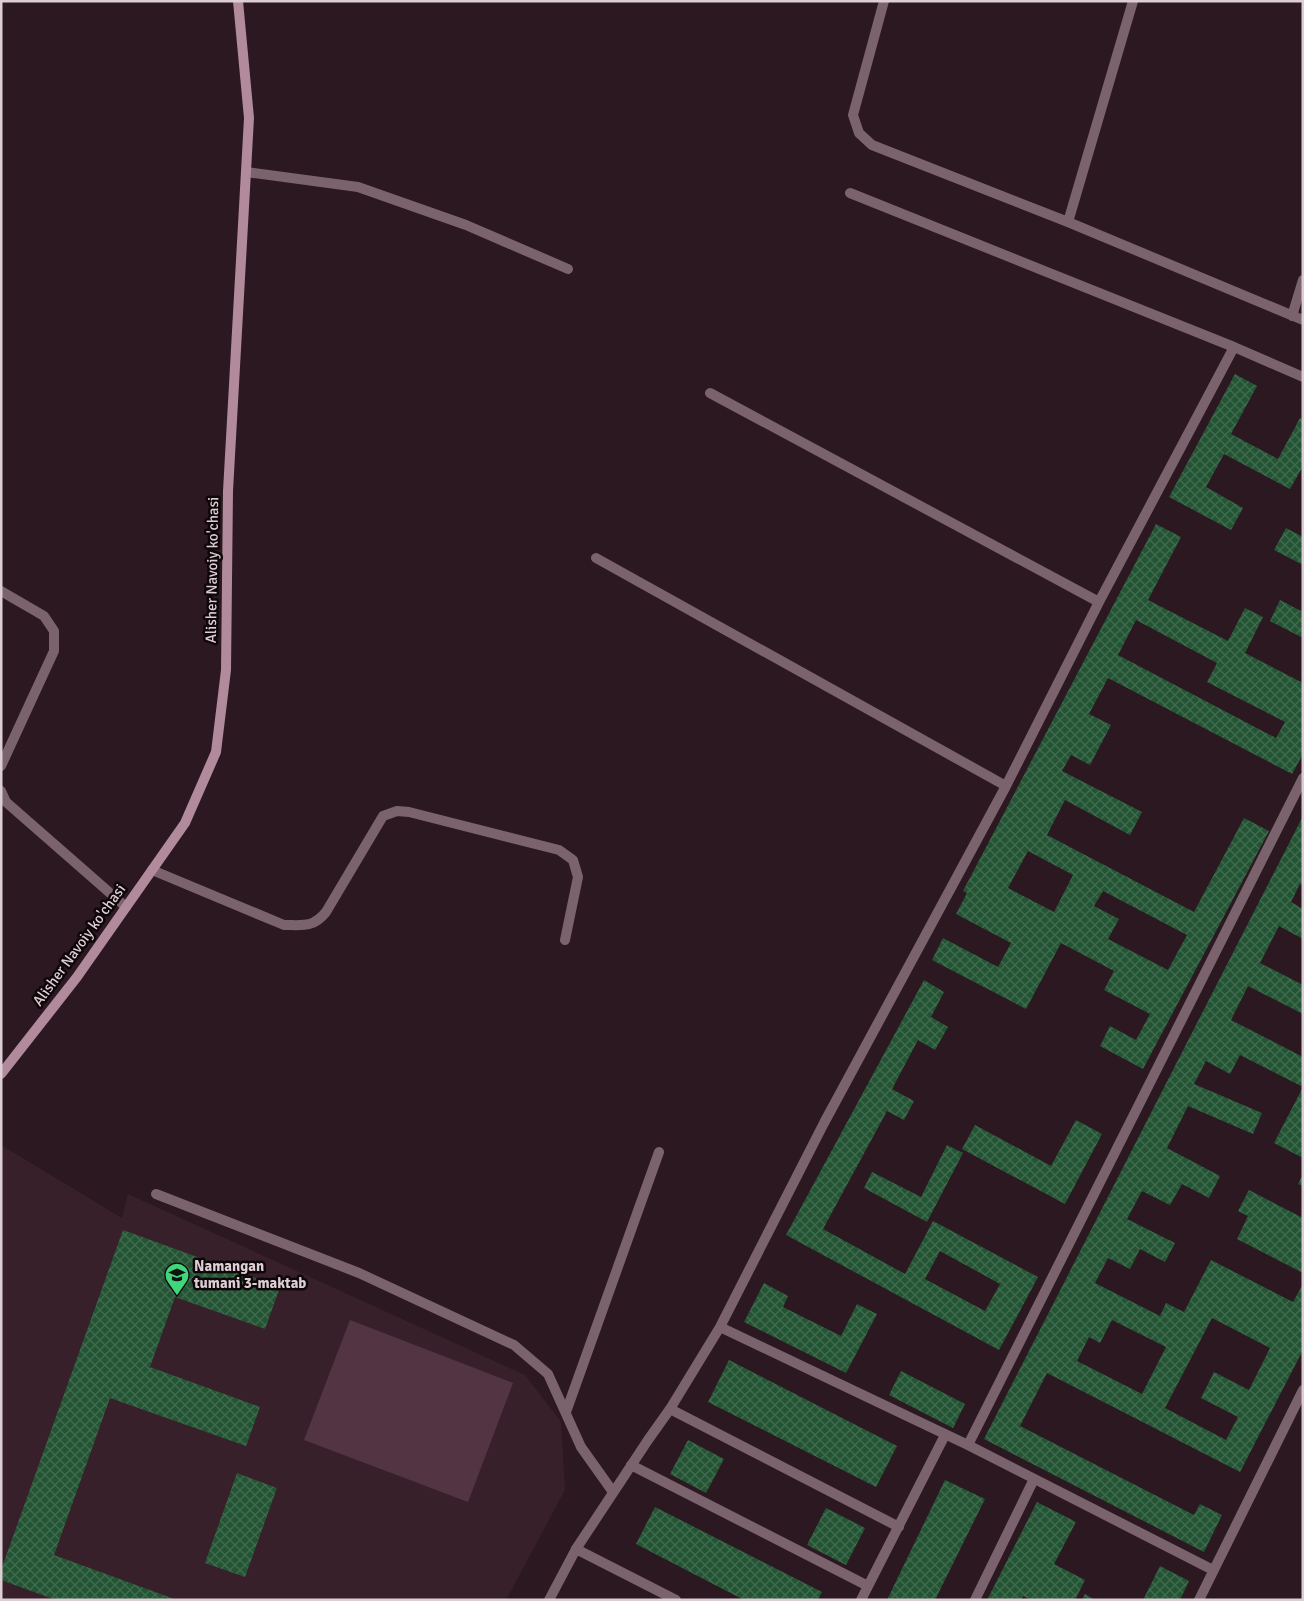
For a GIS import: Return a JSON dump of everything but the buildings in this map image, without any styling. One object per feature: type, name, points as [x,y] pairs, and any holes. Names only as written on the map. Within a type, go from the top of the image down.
[{"type":"main road","name":"Alisher Navoiy ko'chasi","points":[[1,1074],[77,978],[185,822],[216,752],[226,670],[228,491],[249,118],[238,1]]},
{"type":"street","points":[[884,1],[853,115],[859,133],[872,145],[1068,222],[1303,320]]},
{"type":"street","points":[[1068,222],[1133,1]]},
{"type":"street","points":[[246,172],[358,187],[466,225],[568,269]]},
{"type":"street","points":[[850,193],[1234,347],[1303,377]]},
{"type":"street","points":[[1292,316],[1303,280]]},
{"type":"street","points":[[550,1600],[576,1549],[670,1410],[720,1327],[824,1123],[1006,786],[1234,347]]},
{"type":"street","points":[[710,393],[1100,602]]},
{"type":"street","points":[[596,558],[1006,786]]},
{"type":"street","points":[[1,591],[44,616],[54,631],[54,651],[1,766]]},
{"type":"street","points":[[968,1445],[1303,778]]},
{"type":"street","points":[[1,791],[6,802],[126,907]]},
{"type":"street","points":[[152,870],[284,925],[308,925],[319,921],[326,912],[383,816],[397,810],[409,812],[559,850],[573,860],[578,877],[565,940]]},
{"type":"street","points":[[566,1412],[658,1152]]},
{"type":"street","points":[[156,1194],[359,1273],[514,1344],[548,1374],[581,1447],[613,1492]]},
{"type":"street","points":[[720,1327],[968,1445],[1213,1570]]},
{"type":"street","points":[[1199,1600],[1303,1390]]},
{"type":"street","points":[[670,1410],[898,1526]]},
{"type":"street","points":[[861,1600],[945,1435]]},
{"type":"street","points":[[631,1465],[868,1586]]},
{"type":"street","points":[[975,1600],[1034,1479]]},
{"type":"street","points":[[576,1549],[676,1600]]},
{"type":"shaded area","name":"Namangan tumani 3-maktab","points":[[1,1145],[122,1218],[128,1194],[525,1375],[561,1422],[565,1490],[506,1600],[1,1600]]},
{"type":"shaded area","points":[[350,1320],[513,1383],[468,1502],[304,1440]]},
{"type":"place","name":"Namangan tumani 3-maktab","points":[[177,1296]]}]
